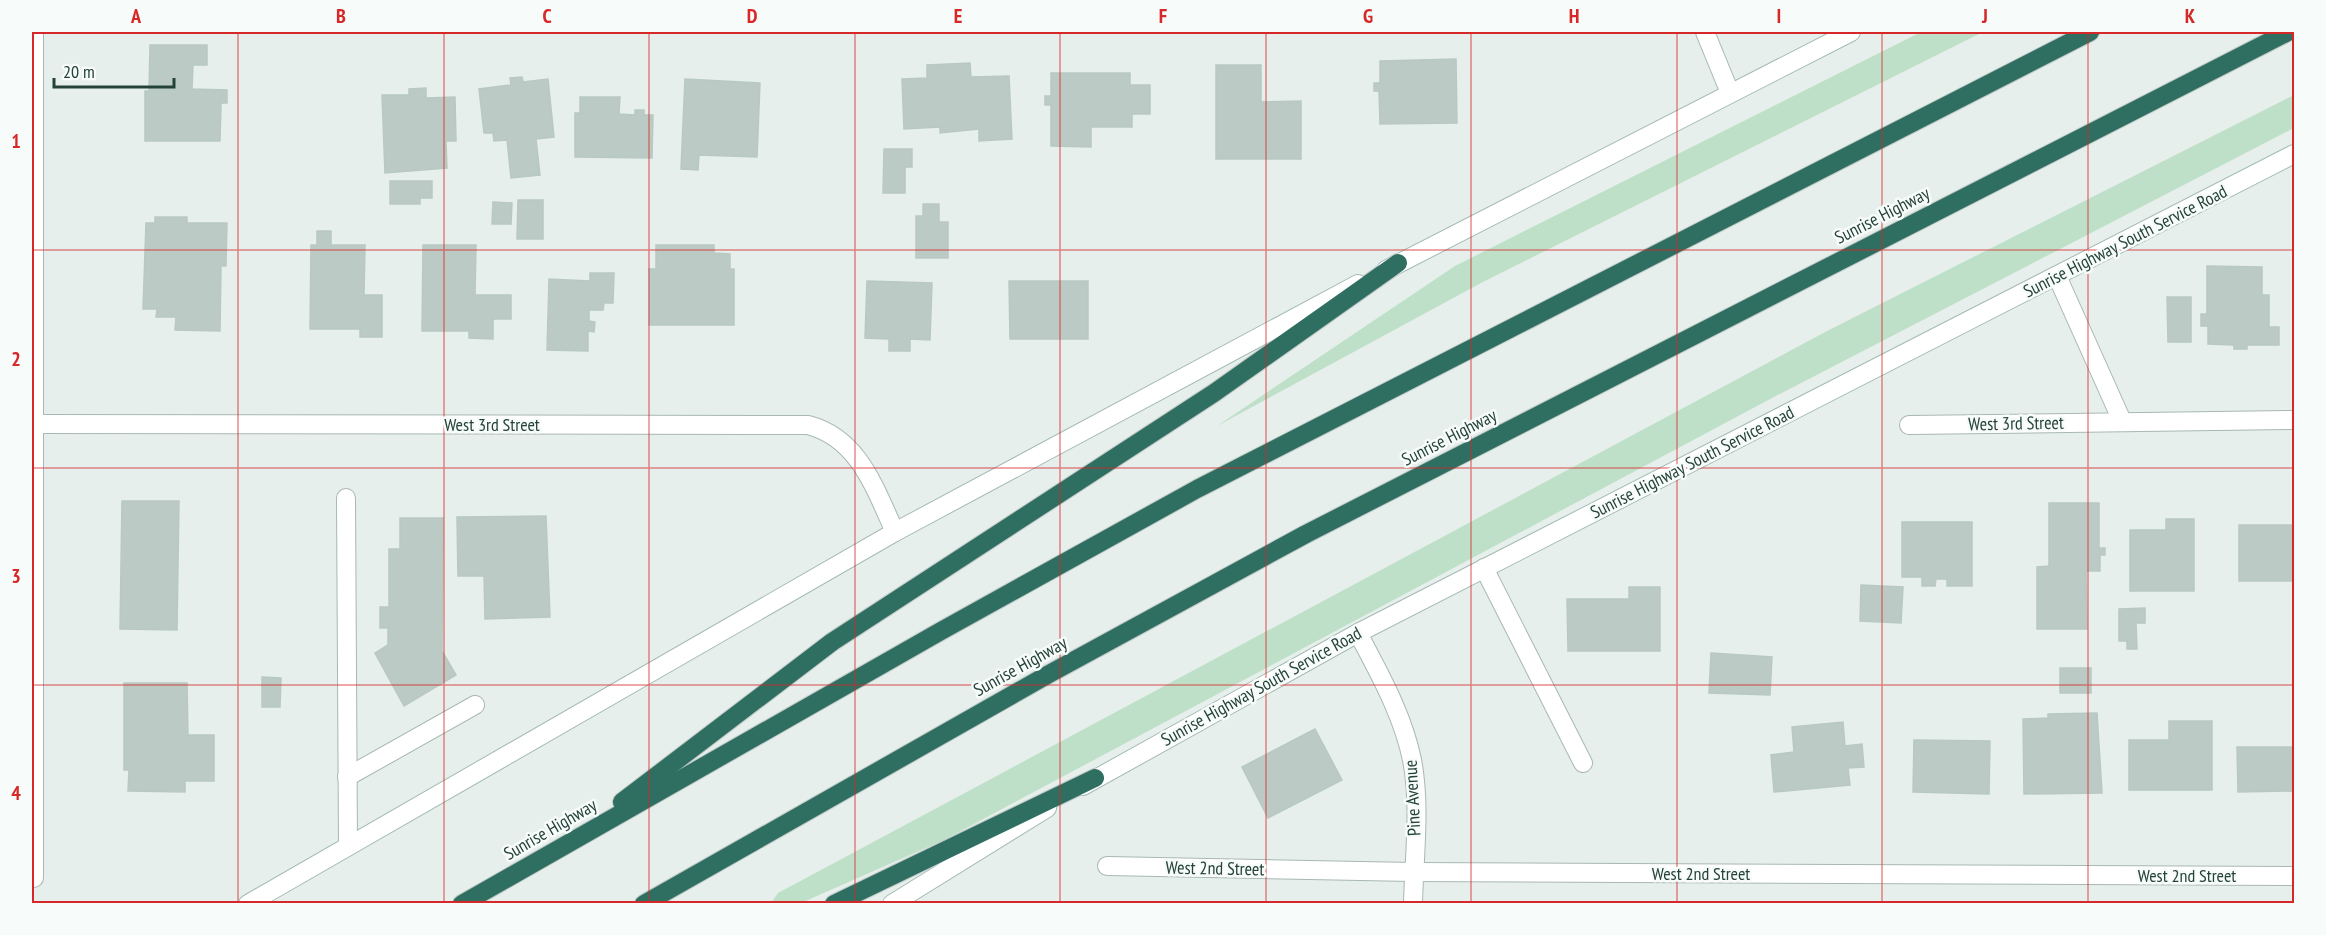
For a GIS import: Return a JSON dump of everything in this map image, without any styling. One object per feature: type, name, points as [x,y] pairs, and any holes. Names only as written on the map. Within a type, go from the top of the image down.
[{"type":"highway","name":"Sunrise Highway","points":[[462,903],[1188,495],[2090,32]]},
{"type":"highway","name":"Sunrise Highway","points":[[644,903],[1049,674],[1306,534],[2288,32]]},
{"type":"highway","points":[[568,843],[832,642],[1214,393],[1398,263]]},
{"type":"highway","points":[[834,903],[1095,778]]},
{"type":"street","points":[[33,878],[34,32]]},
{"type":"street","points":[[1705,32],[1730,93]]},
{"type":"street","points":[[248,903],[895,532],[1398,263],[1851,32]]},
{"type":"street","name":"Sunrise Highway South Service Road","points":[[1095,778],[1358,633],[2295,154]]},
{"type":"street","points":[[2057,276],[2122,421]]},
{"type":"street","name":"West 3rd Street","points":[[1909,425],[2295,420]]},
{"type":"street","name":"West 3rd Street","points":[[33,424],[808,425],[826,430],[842,441],[856,457],[870,477],[895,532]]},
{"type":"street","points":[[346,498],[348,846]]},
{"type":"street","points":[[1484,568],[1583,763]]},
{"type":"street","name":"Pine Avenue","points":[[1358,633],[1406,735],[1412,762],[1415,789],[1413,903]]},
{"type":"street","points":[[346,777],[475,705]]},
{"type":"street","points":[[892,903],[1095,778]]},
{"type":"street","name":"West 2nd Street","points":[[1107,866],[1413,872],[2295,876]]},
{"type":"green space","points":[[1921,32],[1983,32],[1481,283],[1217,426],[1455,266]]},
{"type":"green space","points":[[2294,95],[2294,128],[1772,398],[944,840],[801,903],[771,903],[778,893],[1827,331]]},
{"type":"building","points":[[150,45],[207,45],[207,65],[193,65],[192,89],[227,90],[227,103],[221,103],[220,141],[145,141],[145,91],[149,91]]},
{"type":"building","points":[[1456,59],[1457,123],[1380,124],[1379,91],[1374,91],[1374,83],[1380,83],[1380,61]]},
{"type":"building","points":[[970,63],[971,77],[1009,76],[1012,139],[979,141],[979,129],[940,133],[940,127],[904,129],[902,79],[927,78],[927,65]]},
{"type":"building","points":[[1216,65],[1261,65],[1261,102],[1301,101],[1301,159],[1216,159]]},
{"type":"building","points":[[1051,73],[1130,73],[1130,85],[1150,85],[1150,114],[1132,114],[1132,127],[1091,127],[1091,147],[1051,146],[1051,105],[1045,105],[1045,96],[1051,96]]},
{"type":"building","points":[[522,77],[523,82],[548,79],[554,137],[536,139],[540,175],[511,178],[507,140],[494,141],[493,133],[484,133],[479,89],[511,85],[510,78]]},
{"type":"building","points":[[685,79],[760,83],[757,157],[699,155],[698,170],[681,169]]},
{"type":"building","points":[[426,88],[426,98],[455,97],[456,141],[446,141],[447,168],[385,173],[382,95],[409,95],[409,89]]},
{"type":"building","points":[[580,97],[620,97],[619,114],[635,115],[635,110],[644,110],[644,115],[653,115],[652,158],[575,157],[575,113],[580,113]]},
{"type":"building","points":[[884,149],[912,149],[912,167],[905,167],[905,193],[883,193]]},
{"type":"building","points":[[390,181],[432,181],[432,198],[420,198],[420,204],[390,204]]},
{"type":"building","points":[[518,200],[543,200],[543,239],[517,239]]},
{"type":"building","points":[[493,202],[512,203],[511,224],[492,224]]},
{"type":"building","points":[[923,204],[939,204],[939,222],[948,222],[948,258],[916,258],[916,216],[923,216]]},
{"type":"building","points":[[155,217],[187,217],[187,223],[227,223],[226,266],[221,266],[220,331],[175,330],[176,317],[156,317],[157,309],[143,309],[146,223],[155,223]]},
{"type":"building","points":[[317,231],[331,231],[331,245],[365,245],[364,295],[382,295],[382,337],[360,337],[360,329],[310,329],[311,245],[317,245]]},
{"type":"building","points":[[423,245],[476,245],[475,295],[511,295],[511,319],[493,319],[493,339],[469,338],[469,331],[422,331]]},
{"type":"building","points":[[656,245],[714,245],[714,253],[730,254],[730,269],[734,269],[734,325],[649,325],[649,269],[656,269]]},
{"type":"building","points":[[2207,266],[2262,267],[2262,295],[2269,295],[2269,327],[2279,327],[2279,345],[2247,345],[2247,349],[2234,349],[2234,345],[2208,344],[2208,326],[2201,326],[2201,314],[2207,314]]},
{"type":"building","points":[[590,273],[614,273],[613,303],[604,303],[603,310],[589,310],[589,321],[595,322],[594,332],[588,331],[588,351],[547,350],[549,279],[590,281]]},
{"type":"building","points":[[867,281],[932,283],[930,340],[910,339],[910,351],[889,351],[889,339],[865,338]]},
{"type":"building","points":[[1009,281],[1088,281],[1088,339],[1010,339]]},
{"type":"building","points":[[2167,297],[2191,297],[2191,342],[2168,342]]},
{"type":"building","points":[[122,501],[179,501],[177,630],[120,629]]},
{"type":"building","points":[[2049,503],[2099,503],[2099,548],[2105,548],[2105,555],[2100,555],[2100,571],[2086,571],[2087,629],[2037,629],[2037,567],[2049,566]]},
{"type":"building","points":[[546,516],[550,617],[485,619],[484,576],[458,576],[457,517]]},
{"type":"building","points":[[400,518],[443,518],[442,651],[456,675],[404,706],[375,653],[388,645],[388,628],[380,628],[380,607],[389,607],[389,549],[400,549]]},
{"type":"building","points":[[2166,519],[2194,519],[2194,591],[2130,591],[2130,530],[2166,530]]},
{"type":"building","points":[[1902,522],[1972,522],[1972,586],[1947,586],[1947,579],[1936,579],[1935,586],[1922,586],[1922,577],[1902,577]]},
{"type":"building","points":[[2239,525],[2294,525],[2294,581],[2239,581]]},
{"type":"building","points":[[1861,585],[1903,587],[1901,623],[1860,621]]},
{"type":"building","points":[[1629,587],[1660,587],[1660,651],[1568,651],[1567,599],[1629,599]]},
{"type":"building","points":[[2145,608],[2145,623],[2136,623],[2137,649],[2127,649],[2127,641],[2119,641],[2119,609]]},
{"type":"building","points":[[1711,653],[1772,657],[1770,695],[1709,693]]},
{"type":"building","points":[[2060,668],[2091,668],[2091,693],[2060,693]]},
{"type":"building","points":[[262,677],[281,678],[280,707],[262,707]]},
{"type":"building","points":[[124,683],[187,683],[188,735],[214,735],[214,781],[185,781],[185,792],[128,791],[129,770],[124,770]]},
{"type":"building","points":[[2097,713],[2102,793],[2024,794],[2023,719],[2048,718],[2048,714]]},
{"type":"building","points":[[2169,721],[2212,721],[2212,790],[2129,790],[2129,740],[2169,740]]},
{"type":"building","points":[[1843,722],[1845,746],[1862,744],[1864,767],[1848,768],[1850,785],[1774,792],[1771,755],[1794,752],[1792,727]]},
{"type":"building","points":[[1315,729],[1342,780],[1268,818],[1242,767]]},
{"type":"building","points":[[1914,740],[1990,741],[1989,794],[1913,792]]},
{"type":"building","points":[[2237,747],[2294,747],[2294,791],[2238,792]]}]
